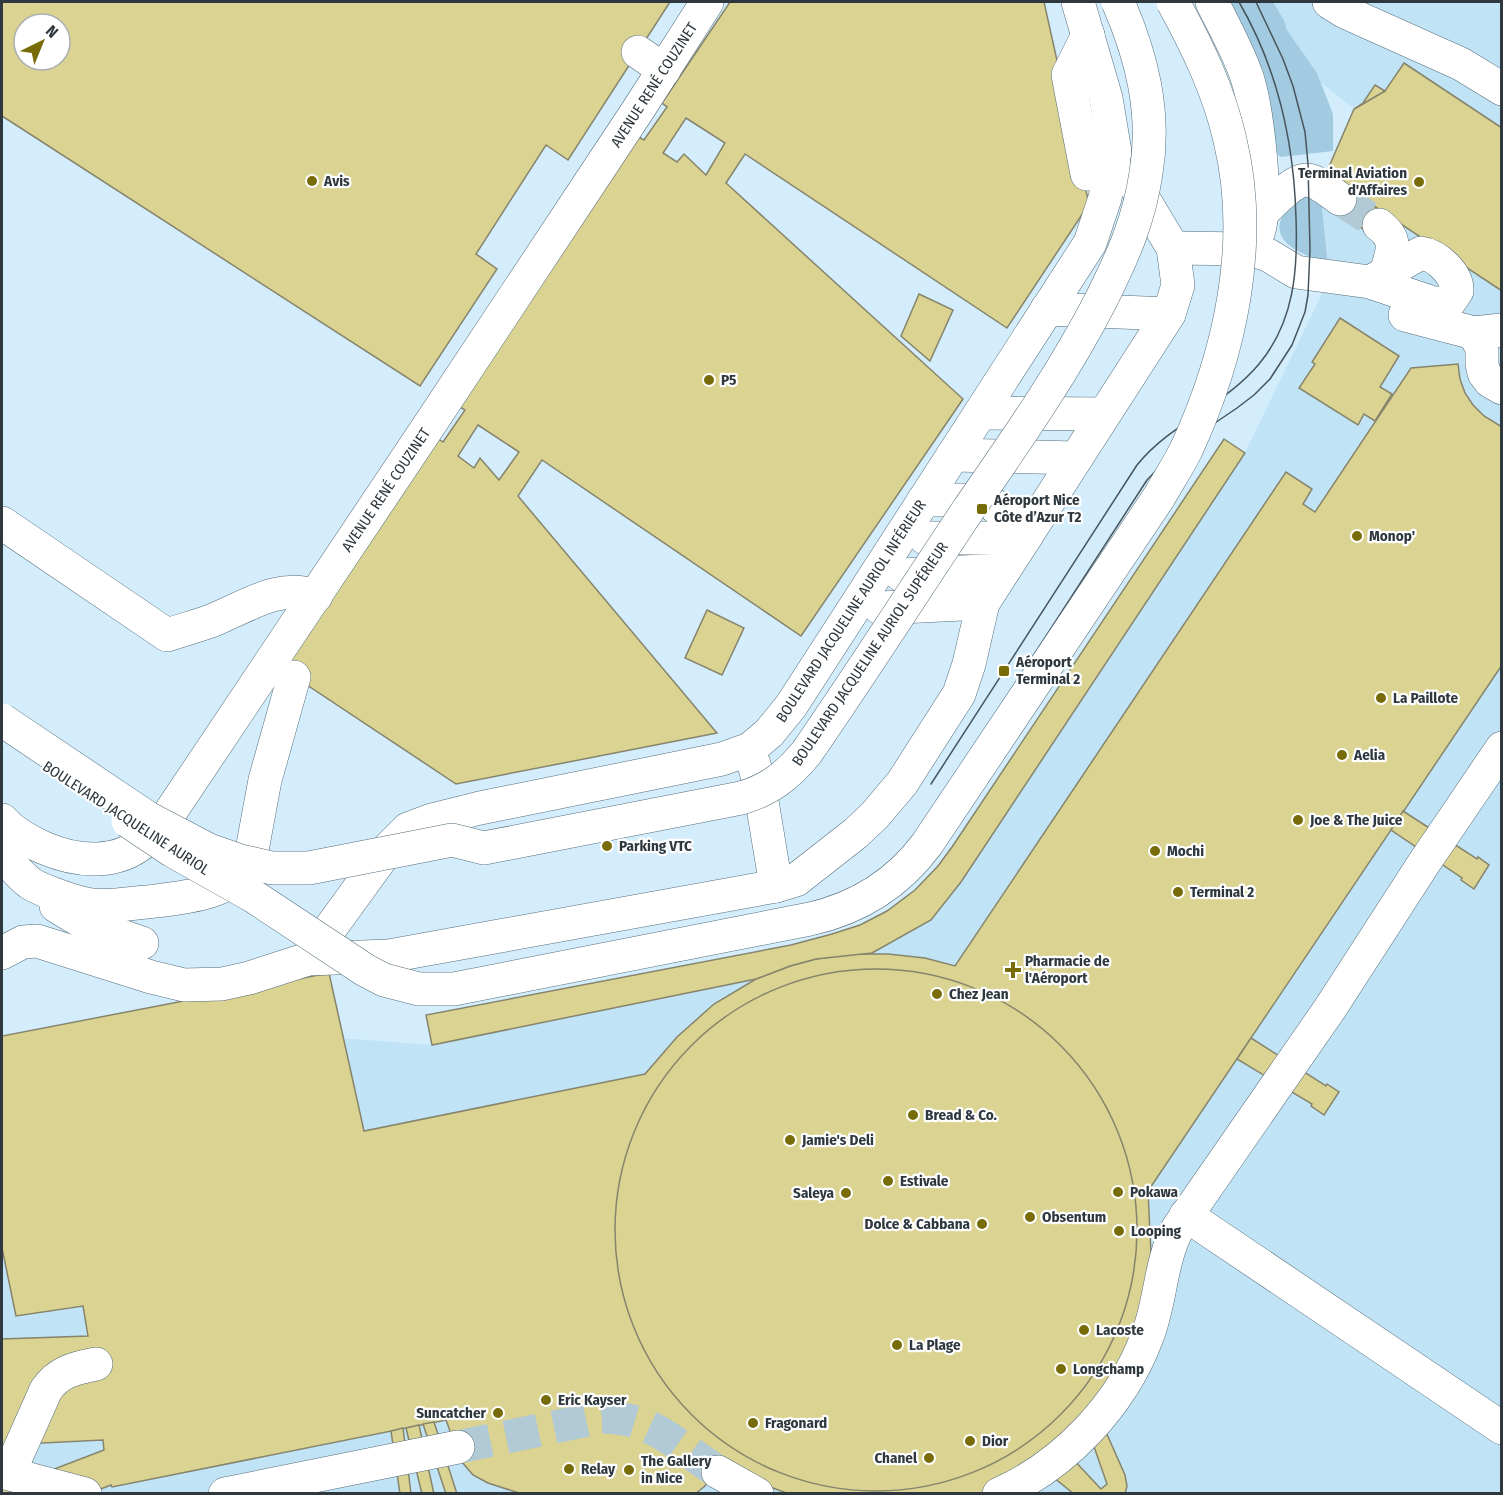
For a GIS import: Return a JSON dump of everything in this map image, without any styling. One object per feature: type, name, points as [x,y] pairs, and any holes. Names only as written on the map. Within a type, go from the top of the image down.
[{"type":"main road","name":"AVENUE RENÉ COUZINET","points":[[2,820],[23,838],[53,852],[85,860],[105,859],[126,852],[145,842],[165,820],[664,70],[706,2]]},
{"type":"main road","name":"BOULEVARD JACQUELINE AURIOL INFÉRIEUR","points":[[308,959],[387,850],[408,829],[432,820],[480,808],[722,759],[750,750],[770,733],[791,706],[854,610],[1090,243],[1105,198],[1114,152],[1106,98],[1078,2]]},
{"type":"main road","name":"BOULEVARD JACQUELINE AURIOL SUPÉRIEUR","points":[[2,720],[148,818],[185,839],[226,857],[272,868],[309,868],[452,840],[484,848],[741,798],[768,788],[787,774],[807,752],[1041,403],[1073,353],[1126,249],[1135,224],[1147,172],[1149,123],[1144,74],[1130,29],[1118,2]]},
{"type":"main road","name":"BOULEVARD JACQUELINE AURIOL","points":[[2,737],[173,851],[253,896],[365,970],[404,987],[436,990],[510,978],[829,915],[868,898],[902,873],[927,844],[1159,497],[1194,430],[1222,350],[1239,255],[1240,226],[1236,169],[1230,139],[1212,83],[1173,2]]},
{"type":"main road","points":[[1212,2],[1247,78],[1256,120],[1262,168],[1262,213],[1258,233],[1248,249]]},
{"type":"main road","points":[[1329,2],[1475,71],[1502,89]]},
{"type":"main road","points":[[1088,35],[1068,75],[1088,174]]},
{"type":"main road","points":[[638,51],[664,70]]},
{"type":"main road","points":[[9,949],[23,942],[37,941],[184,985],[222,984],[308,959],[389,956],[776,886],[796,880],[875,815],[902,783],[959,694],[969,664],[983,603],[1168,314],[1178,285],[1173,248],[1114,152]]},
{"type":"main road","points":[[1262,213],[1302,180],[1314,182],[1340,199]]},
{"type":"main road","points":[[1296,272],[1378,277],[1393,245],[1389,234],[1379,225]]},
{"type":"main road","points":[[1173,248],[1248,249],[1268,255],[1296,272],[1319,292],[1488,331],[1482,348],[1484,373],[1490,381],[1502,388]]},
{"type":"main road","points":[[1047,309],[1168,314]]},
{"type":"main road","points":[[980,413],[1104,414]]},
{"type":"main road","points":[[953,455],[1076,458]]},
{"type":"main road","points":[[924,500],[988,500],[1026,537]]},
{"type":"main road","points":[[2,523],[167,635],[210,621],[264,597],[300,591],[316,596]]},
{"type":"main road","points":[[900,539],[1026,537]]},
{"type":"main road","points":[[876,576],[1004,570]]},
{"type":"main road","points":[[854,610],[983,603]]},
{"type":"main road","points":[[44,888],[75,901],[105,906],[188,897],[223,886],[244,872],[250,861],[265,780],[294,677]]},
{"type":"main road","points":[[999,1494],[1031,1476],[1069,1448],[1103,1412],[1120,1388],[1147,1338],[1159,1298],[1169,1245],[1186,1215],[1331,1007],[1502,748]]},
{"type":"main road","points":[[750,750],[759,783],[776,886]]},
{"type":"main road","points":[[2,853],[44,888],[64,912],[107,933],[142,943]]},
{"type":"main road","points":[[44,888],[105,859]]},
{"type":"main road","points":[[1186,1215],[1502,1428]]},
{"type":"main road","points":[[85,1494],[5,1473],[52,1380],[64,1372],[96,1364]]},
{"type":"main road","points":[[225,1494],[301,1486],[458,1447]]},
{"type":"main road","points":[[718,1472],[757,1494]]},
{"type":"shaded area","points":[[1225,2],[1273,2],[1287,30],[1317,73],[1333,114],[1333,151],[1281,157],[1277,154]]},
{"type":"shaded area","name":"Terminal 2","points":[[1273,2],[1501,2],[1501,1493],[2,1493],[2,1105],[288,1034],[432,1045],[772,972],[961,882],[1245,453],[1330,277],[1321,199],[1354,109],[1361,104],[1352,107],[1320,82],[1317,73],[1287,30]]},
{"type":"shaded area","points":[[1299,195],[1321,199],[1328,264],[1293,248],[1281,235],[1279,227],[1282,217]]},
{"type":"building","name":"Avis","points":[[2,2],[670,2],[568,160],[546,145],[476,254],[497,269],[420,386],[2,116]]},
{"type":"building","name":"P5","points":[[730,2],[1044,2],[1089,204],[1007,328],[745,154],[726,183],[963,399],[801,636],[542,460],[518,496],[717,733],[456,784],[280,667],[437,438],[443,442],[465,410],[458,406],[637,136],[644,140],[667,107],[662,103]],"holes":[[[686,118],[725,143],[706,175],[684,154],[677,162],[663,153]],[[478,425],[519,452],[499,480],[480,458],[474,468],[458,456]]]},
{"type":"building","name":"Terminal Aviation d'Affaires","points":[[1404,63],[1502,128],[1502,291],[1325,176],[1354,109],[1385,91]]},
{"type":"building","points":[[1375,85],[1385,91],[1354,109],[1363,103]]},
{"type":"building","points":[[1348,189],[1386,214],[1372,235],[1333,209]]},
{"type":"building","points":[[919,294],[953,310],[930,361],[901,336]]},
{"type":"building","points":[[1340,318],[1399,356],[1380,387],[1392,394],[1375,421],[1364,414],[1358,425],[1299,388],[1315,364],[1312,362]]},
{"type":"building","name":"Terminal 2","points":[[1458,364],[1465,393],[1473,405],[1484,416],[1502,427],[1502,665],[1148,1191],[1151,1254],[1138,1326],[1122,1364],[1084,1418],[986,1494],[789,1494],[765,1485],[710,1477],[705,1486],[695,1494],[522,1494],[488,1483],[473,1475],[461,1461],[446,1420],[112,1487],[111,1485],[88,1494],[2,1494],[2,1489],[104,1450],[103,1440],[2,1445],[2,1339],[88,1336],[83,1306],[16,1316],[2,1248],[2,1036],[329,973],[364,1131],[645,1074],[677,1037],[714,1004],[756,979],[790,966],[816,959],[851,954],[888,954],[925,958],[955,966],[1286,472],[1312,489],[1303,504],[1315,512],[1411,368]]},
{"type":"building","points":[[1224,439],[1245,453],[961,882],[931,920],[872,953],[816,959],[756,979],[432,1045],[426,1015],[791,945],[860,925],[887,911],[915,890],[952,847]]},
{"type":"building","points":[[707,610],[744,628],[722,675],[685,658]]},
{"type":"building","points":[[1403,811],[1489,865],[1474,889],[1461,880],[1462,878],[1391,830]]},
{"type":"building","points":[[876,969],[927,974],[976,988],[1021,1013],[1061,1045],[1093,1085],[1118,1130],[1132,1179],[1137,1230],[1132,1281],[1118,1330],[1093,1375],[1061,1415],[1021,1447],[976,1472],[927,1486],[876,1491],[825,1486],[776,1472],[731,1447],[691,1415],[659,1375],[634,1330],[620,1281],[615,1230],[620,1179],[634,1130],[659,1085],[691,1045],[731,1013],[776,988],[825,974]]},
{"type":"building","points":[[1251,1038],[1339,1092],[1324,1115],[1311,1106],[1312,1104],[1237,1059]]},
{"type":"building","points":[[1094,1405],[1125,1475],[1127,1486],[1125,1494],[1074,1494],[1037,1464],[1058,1443],[1101,1489],[1107,1484],[1084,1418]]},
{"type":"building","points":[[434,1422],[457,1494],[446,1494],[423,1424]]},
{"type":"building","points":[[419,1425],[434,1494],[422,1494],[406,1428]]},
{"type":"building","points":[[403,1428],[411,1494],[400,1494],[391,1431]]},
{"type":"tunnel","points":[[1340,199],[1379,225]]},
{"type":"tunnel","points":[[458,1447],[602,1417],[620,1418],[636,1422],[664,1435],[718,1472]]},
{"type":"tram line","points":[[931,784],[1137,465],[1166,437],[1245,378],[1271,348],[1280,331],[1291,295],[1296,257],[1295,189],[1292,161],[1274,79],[1253,27],[1239,2]]},
{"type":"tram line","points":[[945,792],[1147,480],[1178,448],[1237,408],[1270,379],[1292,345],[1305,312],[1310,249],[1305,132],[1283,59],[1256,2]]},
{"type":"place","name":"Avis","points":[[312,181]]},
{"type":"place","name":"Terminal Aviation d'Affaires","points":[[1419,182]]},
{"type":"place","name":"P5","points":[[709,380]]},
{"type":"place","name":"Aéroport Nice Côte d’Azur T2","points":[[982,509]]},
{"type":"place","name":"Monop'","points":[[1357,536]]},
{"type":"place","name":"Aéroport Terminal 2","points":[[1004,671]]},
{"type":"place","name":"La Paillote","points":[[1381,698]]},
{"type":"place","name":"Aelia","points":[[1342,755]]},
{"type":"place","name":"Joe & The Juice","points":[[1298,820]]},
{"type":"place","name":"Parking VTC","points":[[607,846]]},
{"type":"place","name":"Mochi","points":[[1155,851]]},
{"type":"place","name":"Terminal 2","points":[[1178,892]]},
{"type":"place","name":"Pharmacie de l'Aéroport","points":[[1013,970]]},
{"type":"place","name":"Chez Jean","points":[[937,994]]},
{"type":"place","name":"Bread & Co.","points":[[913,1115]]},
{"type":"place","name":"Jamie's Deli","points":[[790,1140]]},
{"type":"place","name":"Estivale","points":[[888,1181]]},
{"type":"place","name":"Pokawa","points":[[1118,1192]]},
{"type":"place","name":"Saleya","points":[[846,1193]]},
{"type":"place","name":"Obsentum","points":[[1030,1217]]},
{"type":"place","name":"Dolce & Cabbana","points":[[982,1224]]},
{"type":"place","name":"Looping","points":[[1119,1231]]},
{"type":"place","name":"Lacoste","points":[[1084,1330]]},
{"type":"place","name":"La Plage","points":[[897,1345]]},
{"type":"place","name":"Longchamp","points":[[1061,1369]]},
{"type":"place","name":"Eric Kayser","points":[[546,1400]]},
{"type":"place","name":"Suncatcher","points":[[498,1413]]},
{"type":"place","name":"Fragonard","points":[[753,1423]]},
{"type":"place","name":"Dior","points":[[970,1441]]},
{"type":"place","name":"Chanel","points":[[929,1458]]},
{"type":"place","name":"Relay","points":[[569,1469]]},
{"type":"place","name":"The Gallery in Nice","points":[[629,1470]]}]
